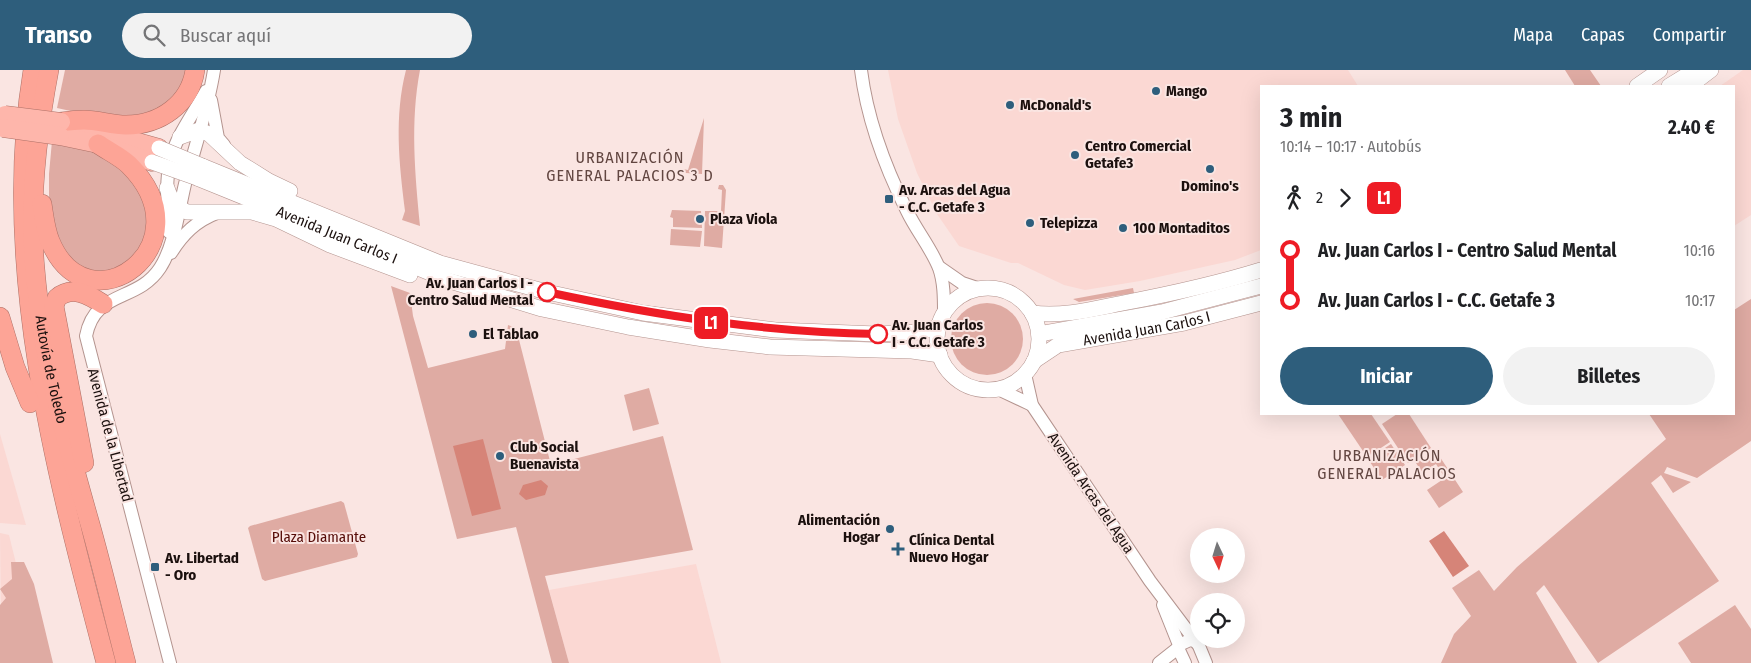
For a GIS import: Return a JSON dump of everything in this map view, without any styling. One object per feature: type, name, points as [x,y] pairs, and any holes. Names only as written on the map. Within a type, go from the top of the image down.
[{"type":"highway","points":[[17,157],[13,136],[23,70]]},
{"type":"highway","name":"Autovía de Toledo","points":[[33,70],[17,157],[16,269],[24,332],[47,442],[106,663]]},
{"type":"highway","name":"Autovía de Toledo","points":[[49,70],[44,95],[33,209],[35,269],[43,326],[64,436],[91,526],[126,663]]},
{"type":"highway","points":[[44,95],[55,70]]},
{"type":"highway","points":[[60,129],[84,120],[126,125],[154,120],[168,113],[184,98],[193,80],[195,70]]},
{"type":"highway","points":[[2,120],[60,129],[156,155]]},
{"type":"highway","points":[[60,129],[98,144],[156,155]]},
{"type":"highway","points":[[37,168],[50,240],[64,262],[73,270],[92,279],[105,280],[122,275],[144,260],[152,244],[156,221],[154,209],[145,186],[128,164],[98,144]]},
{"type":"highway","points":[[91,526],[90,491],[54,306],[57,298],[69,292],[91,296],[103,304]]},
{"type":"highway","points":[[0,317],[15,367],[47,442]]},
{"type":"main road","points":[[1638,85],[1660,70]]},
{"type":"main road","points":[[1661,85],[1680,70]]},
{"type":"main road","points":[[1671,85],[1695,70]]},
{"type":"main road","points":[[1691,85],[1711,70]]},
{"type":"main road","points":[[180,137],[199,130],[209,134],[233,157],[268,181],[414,245],[440,263]]},
{"type":"main road","name":"Avenida Juan Carlos I","points":[[156,155],[440,263],[547,292],[644,313],[715,324],[775,330],[877,334],[921,332],[942,320]]},
{"type":"main road","name":"Avenida Juan Carlos I","points":[[200,172],[480,291],[542,309],[628,327],[770,347],[912,351],[940,355]]},
{"type":"main road","points":[[167,188],[169,196],[179,208],[197,213],[246,211],[260,214],[390,268],[436,282],[480,291]]},
{"type":"main road","name":"Avenida Juan Carlos I","points":[[1032,313],[1047,315],[1091,310],[1191,289],[1260,270]]},
{"type":"main road","name":"Avenida Juan Carlos I","points":[[1039,334],[1162,312],[1260,286]]},
{"type":"main road","points":[[993,288],[1011,294],[1025,304],[1032,313],[1039,334],[1039,347],[1034,361],[1026,374],[1013,384],[998,389],[976,389],[962,383],[951,374],[940,355],[938,346],[942,320],[956,300],[980,289],[993,288]]},
{"type":"main road","name":"Avenida Juan Carlos I","points":[[1034,361],[1058,345],[1169,326],[1260,303]]},
{"type":"street","points":[[861,70],[870,119],[887,166],[908,213],[938,266],[944,292],[942,320]]},
{"type":"street","points":[[161,267],[170,242],[214,75]]},
{"type":"street","points":[[170,242],[167,188],[171,159],[180,137],[214,75]]},
{"type":"street","points":[[210,96],[218,138],[233,157]]},
{"type":"street","points":[[103,304],[134,291],[149,281],[190,228],[200,221],[224,211]]},
{"type":"street","points":[[938,266],[962,283],[980,289]]},
{"type":"street","name":"Avenida de la Libertad","points":[[103,304],[89,323],[86,336],[87,345],[170,663]]},
{"type":"street","name":"Avenida Arcas del Agua","points":[[1026,374],[1032,406],[1150,580],[1190,634]]},
{"type":"street","name":"Avenida Arcas del Agua","points":[[998,389],[1032,406]]},
{"type":"street","name":"Avenida Arcas del Agua","points":[[1150,580],[1170,620],[1185,663]]},
{"type":"street","points":[[1159,663],[1190,640]]},
{"type":"street","name":"Avenida Arcas del Agua","points":[[1199,648],[1204,656],[1205,663]]},
{"type":"shaded area","points":[[888,70],[1348,70],[1357,85],[1260,85],[1260,250],[1235,260],[1140,281],[1085,290],[1064,285],[1018,263],[1011,263],[959,246],[937,214],[917,173],[898,119]]},
{"type":"shaded area","points":[[1743,70],[1751,70],[1751,215],[1735,225],[1735,85],[1721,85]]},
{"type":"shaded area","points":[[0,434],[26,525],[0,523]]},
{"type":"shaded area","points":[[483,439],[501,509],[472,516],[453,446]]},
{"type":"shaded area","points":[[541,480],[548,486],[545,495],[526,500],[519,494],[523,485]]},
{"type":"shaded area","points":[[1444,531],[1469,566],[1453,577],[1429,541]]},
{"type":"shaded area","points":[[0,533],[9,535],[25,600],[1,617]]},
{"type":"shaded area","points":[[696,564],[721,663],[569,663],[549,590]]},
{"type":"green space","points":[[65,70],[191,70],[189,78],[160,113],[107,119],[57,108]]},
{"type":"green space","points":[[406,70],[420,70],[414,128],[420,226],[402,220],[405,211],[401,175],[399,123],[402,88]]},
{"type":"green space","points":[[1565,70],[1590,70],[1600,85],[1574,85]]},
{"type":"green space","points":[[704,118],[702,174],[686,173],[683,169],[688,170]]},
{"type":"green space","points":[[52,141],[99,152],[137,182],[150,220],[142,243],[125,270],[86,272],[61,251],[49,207]]},
{"type":"green space","points":[[719,185],[723,185],[726,190],[722,248],[704,246],[705,211],[721,211],[722,190],[718,189]]},
{"type":"green space","points":[[672,210],[701,211],[702,228],[673,227],[673,218],[670,217]]},
{"type":"green space","points":[[671,229],[702,231],[700,247],[670,245]]},
{"type":"green space","name":"Club Social Buenavista","points":[[391,286],[410,293],[413,316],[428,368],[505,349],[508,325],[516,328],[551,465],[663,436],[693,550],[545,576],[569,663],[552,663],[516,527],[457,539]]},
{"type":"green space","points":[[1133,288],[1134,293],[1079,302],[1073,299]]},
{"type":"green space","points":[[1751,299],[1751,441],[1697,478],[1667,467],[1664,473],[1691,482],[1673,493],[1661,475],[1651,483],[1719,581],[1598,663],[1544,585],[1536,593],[1577,663],[1441,663],[1454,634],[1471,616],[1452,588],[1479,570],[1494,591],[1517,567],[1666,439],[1650,415],[1735,415],[1735,309]]},
{"type":"green space","points":[[987,303],[1001,306],[1013,313],[1020,325],[1023,339],[1020,353],[1013,365],[1001,372],[987,375],[973,372],[961,365],[954,353],[951,339],[954,325],[961,313],[973,306]]},
{"type":"green space","points":[[649,388],[659,424],[633,431],[624,395]]},
{"type":"green space","points":[[1339,415],[1372,415],[1390,442],[1367,457]]},
{"type":"green space","points":[[1396,415],[1410,415],[1431,448],[1408,463],[1382,424]]},
{"type":"green space","points":[[1391,444],[1405,465],[1382,480],[1368,459]]},
{"type":"green space","points":[[1436,451],[1463,492],[1439,508],[1427,490],[1445,478],[1436,464],[1422,472],[1416,463]]},
{"type":"green space","name":"Plaza Diamante","points":[[341,501],[344,503],[358,554],[357,557],[265,581],[262,579],[248,528],[250,526]]},
{"type":"green space","points":[[11,562],[24,562],[34,584],[53,663],[0,663],[0,605],[6,598],[0,589],[12,579]]},
{"type":"green space","points":[[1735,605],[1751,629],[1751,663],[1691,663],[1678,643]]},
{"type":"bus line","name":"L1","points":[[547,292],[644,313],[715,324],[775,330],[878,334]]},
{"type":"place","name":"Mango","points":[[1156,91]]},
{"type":"place","name":"McDonald's","points":[[1010,105]]},
{"type":"place","name":"Centro Comercial Getafe3","points":[[1075,155]]},
{"type":"place","name":"Domino's","points":[[1210,169]]},
{"type":"place","name":"Av. Arcas del Agua - C.C. Getafe 3","points":[[889,199]]},
{"type":"place","name":"Plaza Viola","points":[[700,219]]},
{"type":"place","name":"Telepizza","points":[[1030,223]]},
{"type":"place","name":"100 Montaditos","points":[[1123,228]]},
{"type":"place","name":"Av. Juan Carlos I - Centro Salud Mental","points":[[547,292]]},
{"type":"place","name":"El Tablao","points":[[473,334]]},
{"type":"place","name":"Av. Juan Carlos I - C.C. Getafe 3","points":[[878,334]]},
{"type":"place","name":"Club Social Buenavista","points":[[500,456]]},
{"type":"place","name":"Alimentación Hogar","points":[[890,529]]},
{"type":"place","name":"Clínica Dental Nuevo Hogar","points":[[898,549]]},
{"type":"place","name":"Av. Libertad - Oro","points":[[155,567]]},
{"type":"district","name":"URBANIZACIÓN GENERAL PALACIOS 3 D","points":[[630,166]]},
{"type":"district","name":"URBANIZACIÓN GENERAL PALACIOS","points":[[1387,464]]}]
